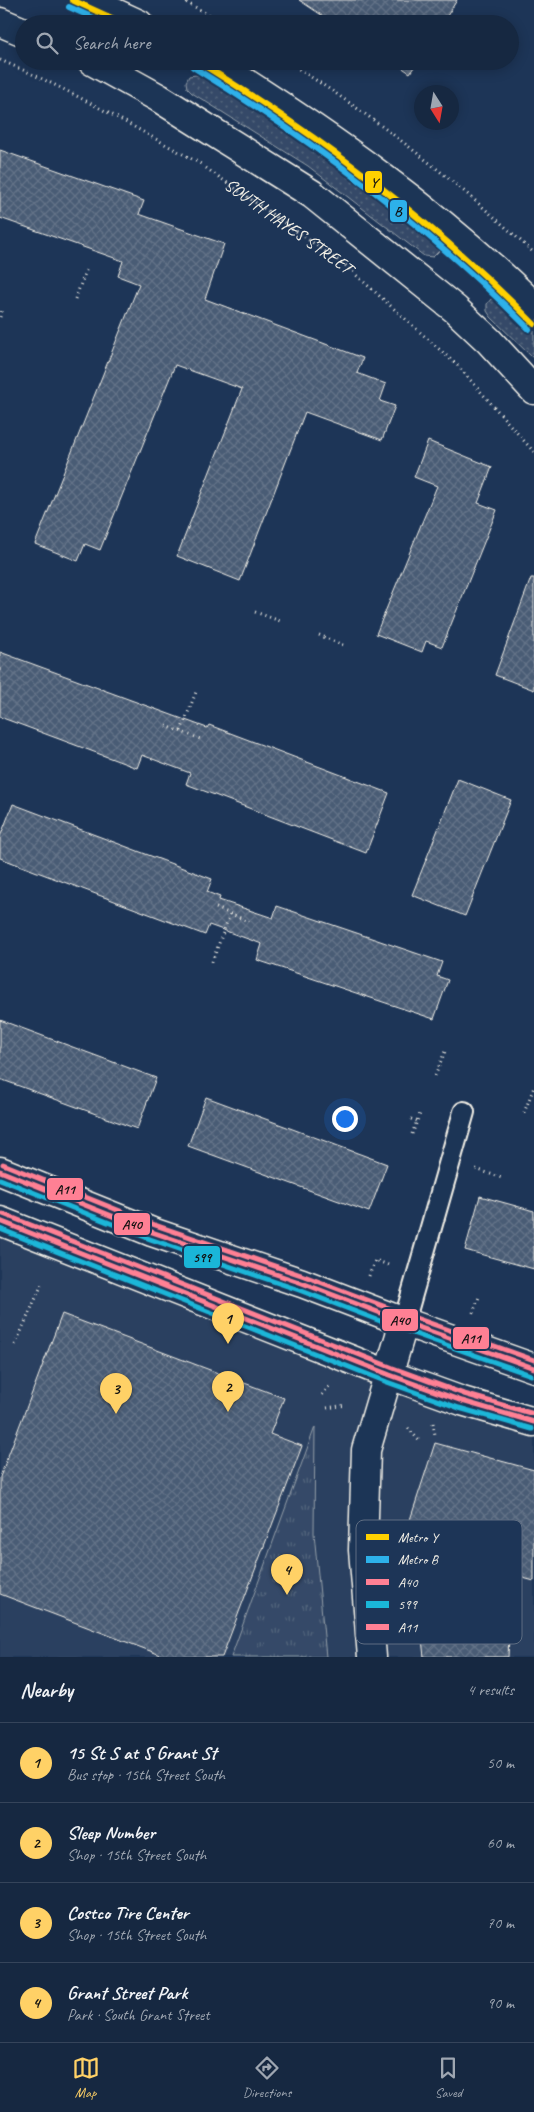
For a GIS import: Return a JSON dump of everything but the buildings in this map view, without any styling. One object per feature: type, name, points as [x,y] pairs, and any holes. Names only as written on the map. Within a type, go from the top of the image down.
[{"type":"street","points":[[86,0],[119,15]]},
{"type":"street","points":[[0,22],[15,28]]},
{"type":"street","name":"SOUTH HAYES STREET","points":[[108,70],[159,98],[312,194],[454,309],[489,341],[534,390]]},
{"type":"street","points":[[225,70],[360,160],[492,265],[534,306]]},
{"type":"street","points":[[0,1171],[152,1232],[302,1283],[404,1322],[534,1368]]},
{"type":"street","points":[[0,1221],[390,1375],[462,1401],[534,1422]]},
{"type":"street","points":[[364,1520],[366,1450],[390,1375],[404,1322]]},
{"type":"street","points":[[371,1644],[372,1657]]},
{"type":"lane","points":[[404,1322],[464,1112]]},
{"type":"path","points":[[182,0],[210,15]]},
{"type":"path","name":"SOUTH HAYES STREET","points":[[0,60],[15,66]]},
{"type":"path","name":"SOUTH HAYES STREET","points":[[24,70],[98,107],[203,166],[346,266],[458,366],[534,452]]},
{"type":"path","points":[[299,70],[384,127],[482,205],[534,253]]},
{"type":"path","points":[[75,299],[87,268]]},
{"type":"path","points":[[0,317],[2,310]]},
{"type":"path","points":[[255,612],[283,622]]},
{"type":"path","points":[[319,635],[345,646]]},
{"type":"path","points":[[181,731],[196,692]]},
{"type":"path","points":[[166,726],[203,740]]},
{"type":"path","points":[[216,908],[253,923]]},
{"type":"path","points":[[212,962],[230,914]]},
{"type":"path","points":[[436,1076],[446,1049]]},
{"type":"path","points":[[524,1113],[534,1087]]},
{"type":"path","points":[[412,1134],[421,1112]]},
{"type":"path","points":[[411,1119],[417,1122]]},
{"type":"path","points":[[476,1169],[502,1178]]},
{"type":"path","points":[[368,1281],[375,1260],[394,1267]]},
{"type":"path","points":[[16,1345],[42,1284]]},
{"type":"path","points":[[470,1319],[479,1298]]},
{"type":"path","points":[[322,1395],[334,1380]]},
{"type":"path","points":[[327,1408],[347,1404]]},
{"type":"path","points":[[408,1428],[421,1443]]},
{"type":"shaded area","points":[[0,1225],[534,1422],[534,1657],[0,1657]]},
{"type":"green space","points":[[196,75],[206,78],[235,96],[350,174],[432,237],[439,244],[439,251],[433,257],[424,256],[308,166],[192,93],[187,88],[186,82],[189,76]]},
{"type":"green space","points":[[497,298],[502,300],[534,331],[534,359],[487,311],[487,304],[491,299]]},
{"type":"green space","points":[[315,1427],[314,1533],[326,1657],[231,1657]]},
{"type":"metro line","name":"Y","points":[[72,0],[105,15]]},
{"type":"metro line","name":"B","points":[[69,7],[87,15]]},
{"type":"metro line","name":"B","points":[[198,70],[284,126],[369,188],[451,255],[529,329]]},
{"type":"metro line","name":"Y","points":[[211,70],[288,120],[374,182],[455,249],[534,324]]},
{"type":"transit line","name":"A11","points":[[3,1164],[155,1225],[304,1276],[534,1360]]},
{"type":"transit line","name":"A40","points":[[0,1171],[152,1232],[302,1283],[404,1322],[534,1368]]},
{"type":"transit line","name":"599","points":[[0,1179],[150,1239],[299,1290],[401,1329],[531,1375]]},
{"type":"transit line","name":"A11","points":[[3,1214],[393,1368],[464,1394],[534,1414]]},
{"type":"transit line","name":"A40","points":[[0,1221],[390,1375],[462,1401],[534,1422]]},
{"type":"transit line","name":"599","points":[[0,1229],[387,1382],[459,1408],[532,1429]]},
{"type":"place","name":"15 St S at S Grant St","points":[[228,1344]]},
{"type":"place","name":"Sleep Number","points":[[228,1412]]},
{"type":"place","name":"Costco Tire Center","points":[[116,1414]]},
{"type":"place","name":"Grant Street Park","points":[[287,1595]]}]
